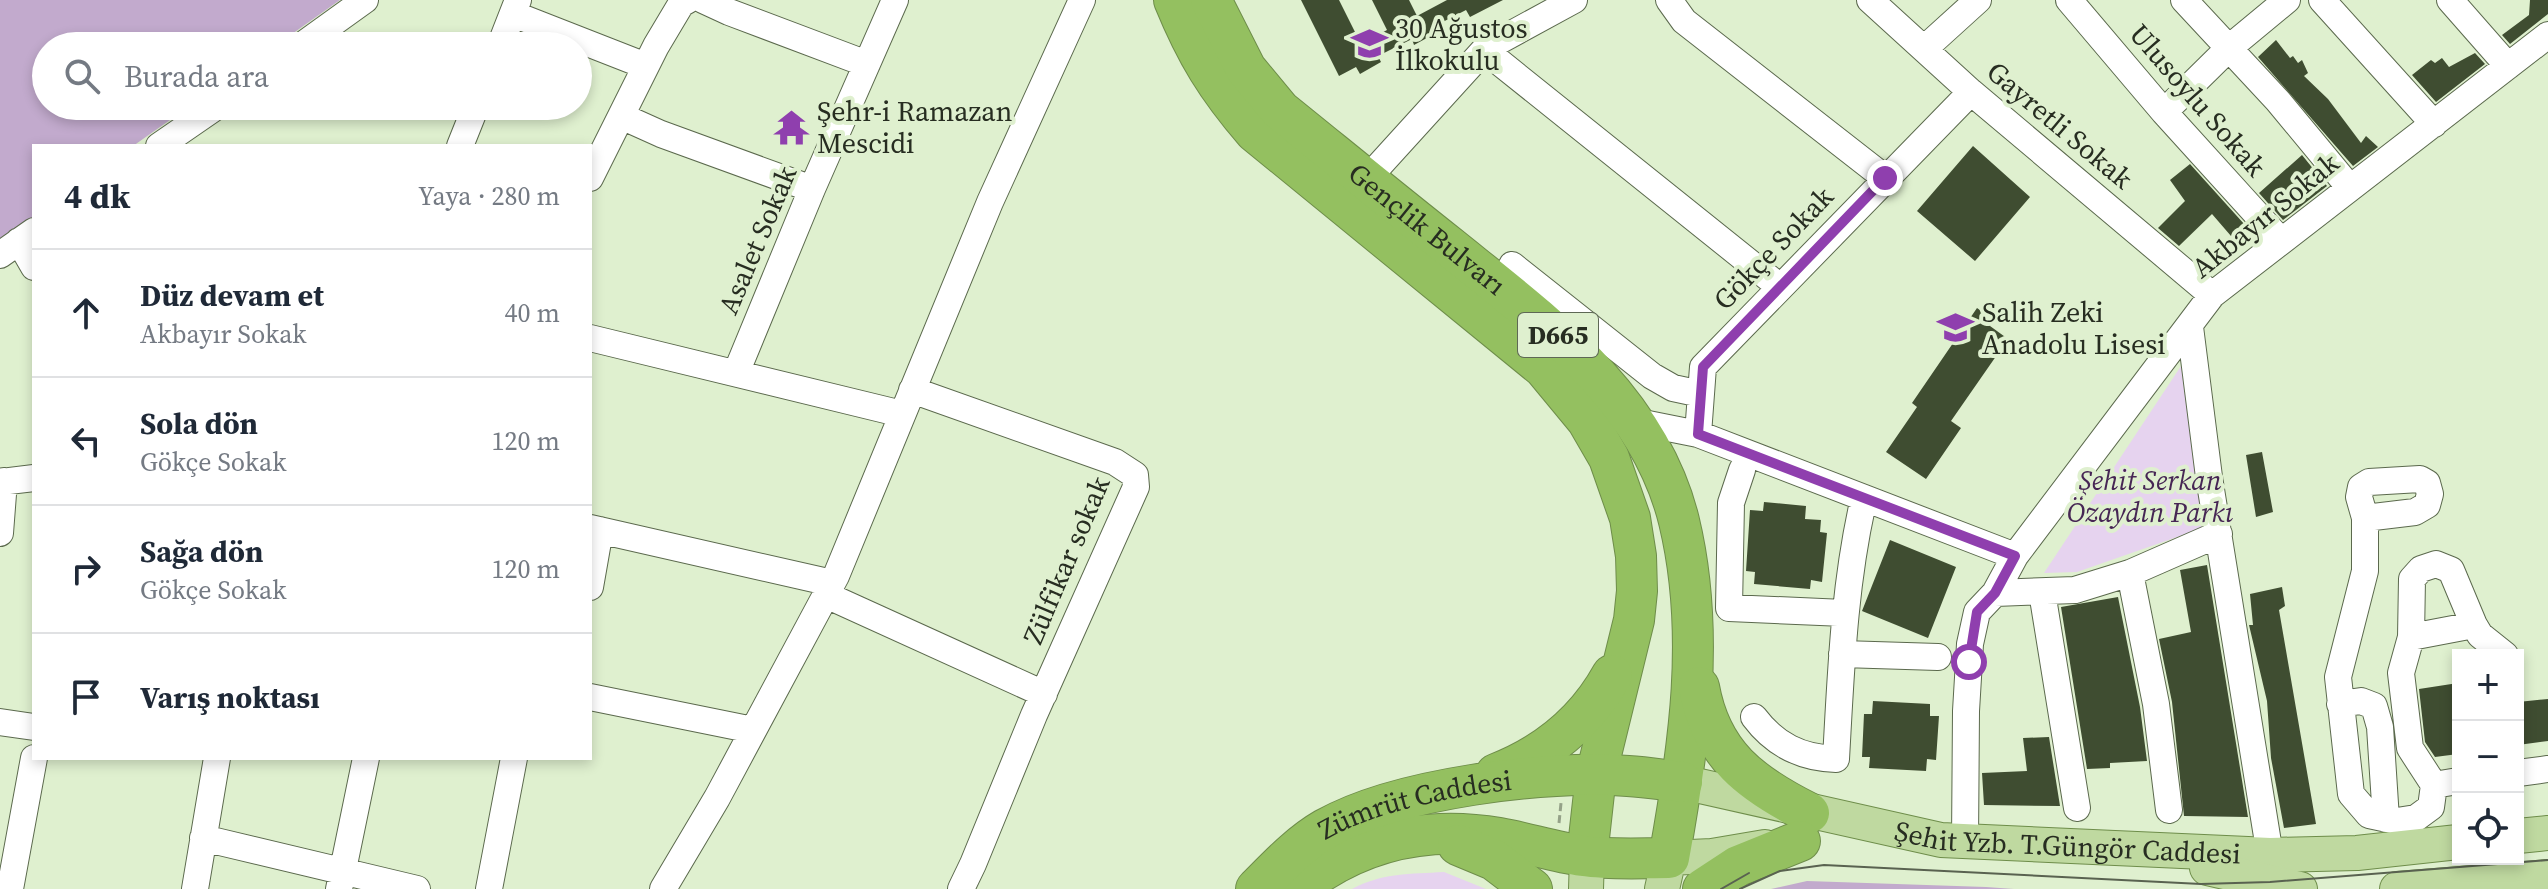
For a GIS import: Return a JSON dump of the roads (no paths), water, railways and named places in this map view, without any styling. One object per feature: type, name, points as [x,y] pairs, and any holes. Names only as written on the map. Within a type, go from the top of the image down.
[{"type":"highway","name":"Gençlik Bulvarı","points":[[1174,0],[1192,45],[1220,92],[1255,132],[1544,368],[1587,420],[1609,458],[1630,518],[1637,591],[1634,620],[1596,775],[1587,873]]},
{"type":"highway","name":"Gençlik Bulvarı","points":[[1211,0],[1246,69],[1280,110],[1562,339],[1589,365],[1633,421],[1665,479],[1678,519],[1688,575],[1694,662],[1682,782]]},
{"type":"highway","points":[[1459,788],[1538,754],[1581,719],[1611,678],[1634,620]]},
{"type":"highway","points":[[1694,662],[1709,723],[1727,754],[1804,827],[1703,889]]},
{"type":"highway","name":"Zümrüt Caddesi","points":[[1256,889],[1277,867],[1323,830],[1383,805],[1459,788],[1552,777],[1627,776],[1682,782]]},
{"type":"highway","name":"D665","points":[[1666,874],[1682,782]]},
{"type":"highway","points":[[1297,889],[1337,861],[1386,841],[1426,834],[1453,833],[1500,838],[1587,873],[1666,874]]},
{"type":"highway","points":[[1386,841],[1433,840],[1478,851],[1512,871],[1532,889]]},
{"type":"main road","name":"Şehit Yzb. T.Güngör Caddesi","points":[[1682,782],[1804,827],[1953,841],[2270,855],[2357,853],[2452,843]]},
{"type":"main road","points":[[1666,874],[1804,827]]},
{"type":"main road","points":[[2524,835],[2548,833]]},
{"type":"main road","points":[[2117,847],[2300,889]]},
{"type":"main road","points":[[2397,889],[2548,877]]},
{"type":"street","points":[[320,32],[365,0]]},
{"type":"street","points":[[592,174],[646,66],[681,4],[688,0]]},
{"type":"street","points":[[703,0],[867,64]]},
{"type":"street","name":"Asalet Sokak","points":[[736,373],[895,0]]},
{"type":"street","points":[[663,889],[717,798],[829,589],[990,202],[1082,0]]},
{"type":"street","points":[[1366,180],[1486,48],[1574,0]]},
{"type":"street","points":[[1669,0],[1684,21],[1885,178]]},
{"type":"street","name":"Gayretli Sokak","points":[[1870,0],[1971,92],[2212,295]]},
{"type":"street","points":[[1924,49],[1978,0]]},
{"type":"street","name":"Ulusoylu Sokak","points":[[2069,0],[2164,112],[2281,241]]},
{"type":"street","points":[[2184,0],[2278,101],[2350,188]]},
{"type":"street","points":[[2164,112],[2229,48],[2287,0]]},
{"type":"street","points":[[2322,0],[2434,124]]},
{"type":"street","points":[[2450,0],[2508,66]]},
{"type":"street","points":[[505,32],[515,7],[571,32]]},
{"type":"street","name":"Akbayır Sokak","points":[[1953,841],[1970,644],[1977,612],[1995,593],[2015,556],[2212,295],[2548,35]]},
{"type":"street","points":[[592,42],[646,66]]},
{"type":"street","points":[[1486,48],[1498,61],[1780,287]]},
{"type":"street","name":"Gökçe Sokak","points":[[1698,434],[1703,367],[1971,92]]},
{"type":"street","points":[[621,116],[661,134],[812,189]]},
{"type":"street","points":[[166,144],[193,136],[206,120]]},
{"type":"street","points":[[461,144],[470,120]]},
{"type":"street","points":[[18,242],[32,264]]},
{"type":"street","points":[[1512,265],[1652,376],[1673,388],[1701,394]]},
{"type":"street","points":[[2190,327],[2270,855]]},
{"type":"street","points":[[592,338],[736,373],[907,402]]},
{"type":"street","name":"Zülfikar sokak","points":[[907,402],[1115,462],[1135,475],[1136,487],[961,889]]},
{"type":"street","points":[[1633,421],[1698,434],[2015,556]]},
{"type":"street","points":[[1742,470],[1731,503],[1729,608],[1844,613]]},
{"type":"street","points":[[0,533],[2,481],[32,478]]},
{"type":"street","points":[[1754,717],[1785,747],[1811,757],[1836,759],[1844,613],[1852,551],[1864,498]]},
{"type":"street","points":[[2365,518],[2365,571],[2338,677],[2351,794],[2369,815],[2397,821],[2416,818],[2431,807],[2446,783],[2410,748],[2401,673],[2411,637],[2412,579],[2421,569],[2436,564],[2451,570],[2474,625],[2480,635],[2498,649]]},
{"type":"street","points":[[592,564],[595,529],[829,589],[1044,694]]},
{"type":"street","points":[[1995,593],[2075,590],[2130,573],[2219,534]]},
{"type":"street","points":[[2130,573],[2156,704],[2169,810]]},
{"type":"street","points":[[2042,592],[2077,808]]},
{"type":"street","points":[[2411,637],[2474,625]]},
{"type":"street","points":[[1842,654],[1938,657]]},
{"type":"street","points":[[592,697],[753,730]]},
{"type":"street","points":[[2340,704],[2361,701],[2374,706],[2380,727],[2386,819]]},
{"type":"street","points":[[0,722],[32,727]]},
{"type":"street","points":[[14,888],[34,760]]},
{"type":"street","points":[[195,889],[217,760]]},
{"type":"street","points":[[341,881],[366,760]]},
{"type":"street","points":[[489,889],[514,760]]},
{"type":"street","points":[[2524,772],[2548,769]]},
{"type":"street","points":[[203,838],[341,881],[417,889]]},
{"type":"tram line","points":[[1740,889],[1780,871],[1824,865],[2201,884],[2270,882],[2548,860]]},
{"type":"tram line","points":[[1721,889],[1749,873]]},
{"type":"place","name":"30 Ağustos İlkokulu","points":[[1369,44]]},
{"type":"place","name":"Şehr-i Ramazan Mescidi","points":[[791,127]]},
{"type":"place","name":"Salih Zeki Anadolu Lisesi","points":[[1956,328]]},
{"type":"park label","name":"Şehit Serkan Özaydın Parkı","points":[[2150,496]]}]
